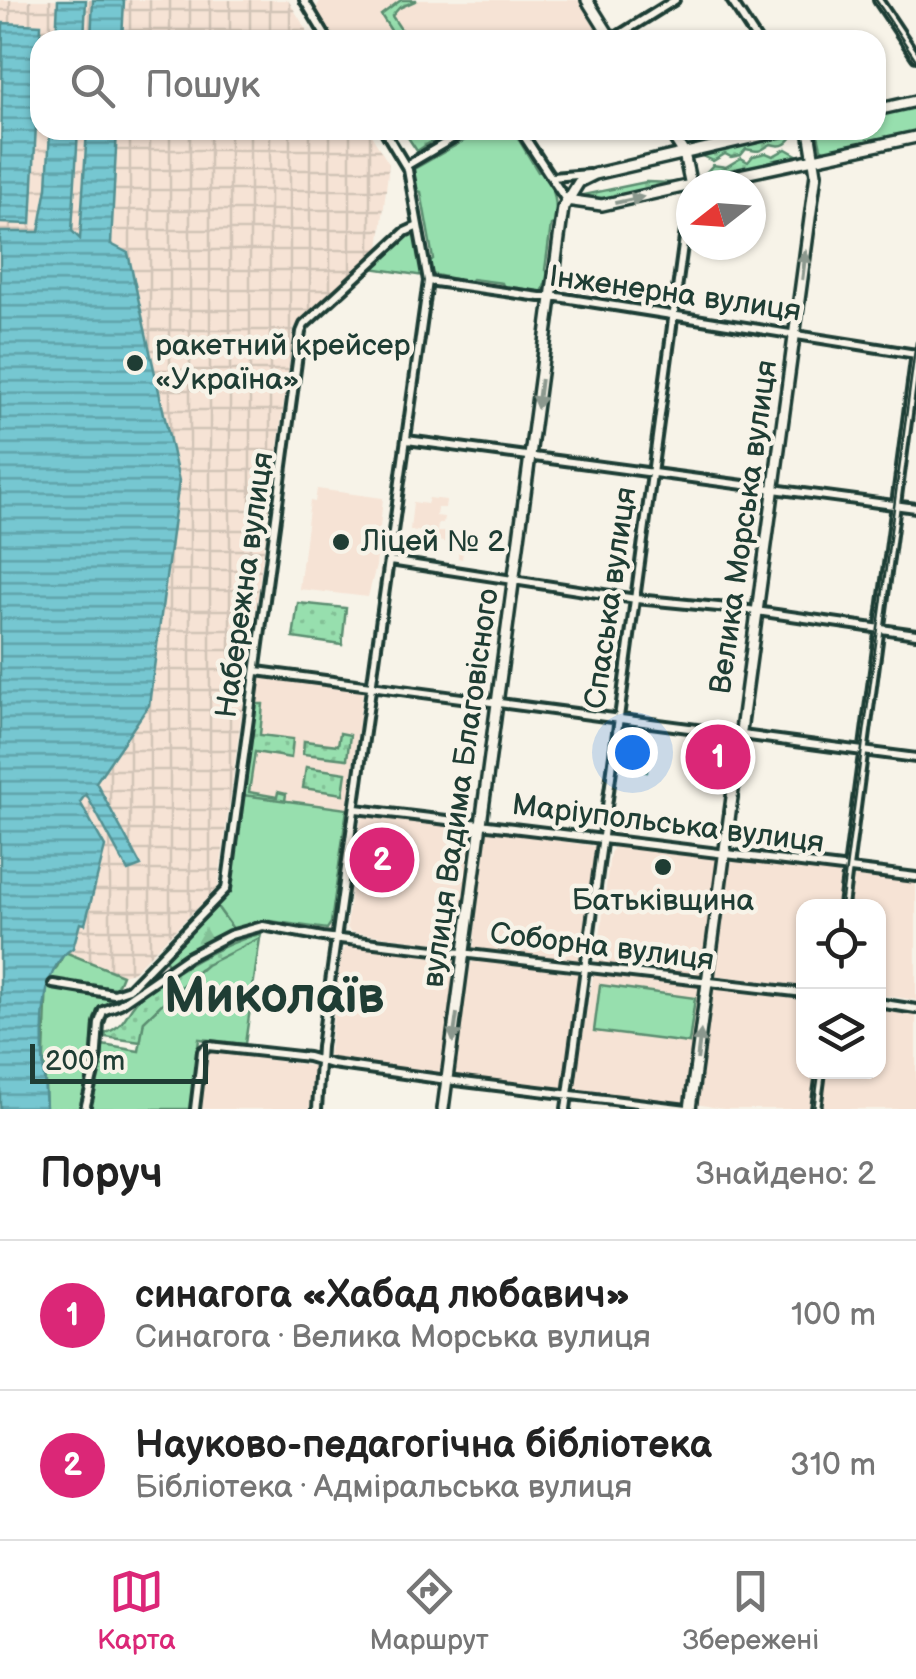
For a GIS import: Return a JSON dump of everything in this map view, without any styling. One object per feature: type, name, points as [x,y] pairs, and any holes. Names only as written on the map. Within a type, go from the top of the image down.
[{"type":"main road","points":[[587,0],[606,30]]},
{"type":"main road","points":[[886,108],[916,101]]},
{"type":"main road","points":[[760,170],[916,137]]},
{"type":"main road","points":[[676,140],[684,153]]},
{"type":"main road","points":[[676,188],[602,205],[566,200],[579,182],[595,174],[741,140]]},
{"type":"main road","name":"Велика Морська вулиця","points":[[689,1109],[795,335],[816,158],[812,140]]},
{"type":"main road","name":"Спаська вулиця","points":[[684,153],[688,170]]},
{"type":"main road","name":"вулиця Вадима Благовісного","points":[[442,1109],[566,200]]},
{"type":"street","points":[[628,30],[675,0]]},
{"type":"street","points":[[731,0],[750,30]]},
{"type":"street","points":[[878,0],[916,58]]},
{"type":"street","points":[[307,1],[323,30]]},
{"type":"street","points":[[317,1109],[336,938],[428,282],[406,166],[390,140]]},
{"type":"street","points":[[406,166],[450,140]]},
{"type":"street","points":[[527,140],[566,200]]},
{"type":"street","points":[[551,177],[595,174]]},
{"type":"street","name":"Набережна вулиця","points":[[114,994],[129,989],[226,888],[301,332],[404,232],[418,226]]},
{"type":"street","name":"Спаська вулиця","points":[[566,1109],[681,260]]},
{"type":"street","name":"Інженерна вулиця","points":[[428,282],[673,315],[916,354]]},
{"type":"street","points":[[844,899],[916,354]]},
{"type":"street","points":[[407,440],[916,508]]},
{"type":"street","points":[[390,561],[916,634]]},
{"type":"street","points":[[256,671],[916,758]]},
{"type":"street","name":"Маріупольська вулиця","points":[[356,809],[916,877]]},
{"type":"street","name":"Соборна вулиця","points":[[135,992],[217,941],[270,926],[282,932],[796,992]]},
{"type":"street","points":[[53,984],[114,994],[135,992]]},
{"type":"street","points":[[84,1109],[96,1064],[100,1017],[103,1011],[135,992]]},
{"type":"street","points":[[886,1005],[916,1009]]},
{"type":"street","points":[[195,1109],[203,1048],[310,1057],[446,1080],[689,1109]]},
{"type":"street","points":[[816,1109],[820,1079]]},
{"type":"shaded area","points":[[0,0],[288,0],[307,30],[30,30],[30,140],[374,140],[389,164],[379,249],[294,328],[218,887],[133,972],[122,975],[65,952],[73,947],[80,922],[80,802],[87,793],[128,871],[140,865],[95,782],[149,705],[81,242],[72,231],[74,191],[39,233],[0,232]]},
{"type":"shaded area","points":[[321,0],[582,0],[601,30],[326,30],[314,11]]},
{"type":"shaded area","name":"Ліцей № 2","points":[[317,489],[383,498],[376,566],[368,597],[299,589],[310,501],[315,502]]},
{"type":"shaded area","points":[[429,498],[446,500],[445,508],[437,508],[436,516],[444,517],[437,532],[466,532],[462,559],[458,558],[459,544],[421,539],[422,532],[410,530],[413,502],[427,504]]},
{"type":"shaded area","points":[[266,675],[359,686],[363,691],[347,809],[243,795],[259,681]]},
{"type":"shaded area","points":[[366,814],[469,826],[475,830],[461,946],[350,932],[347,927],[356,846]]},
{"type":"shaded area","points":[[490,831],[595,846],[581,961],[473,950],[485,836]]},
{"type":"shaded area","points":[[616,845],[716,858],[718,867],[701,975],[597,963],[610,853]]},
{"type":"shaded area","points":[[739,859],[834,870],[840,876],[838,899],[796,899],[796,985],[713,975],[728,865]]},
{"type":"shaded area","points":[[862,874],[916,880],[916,1000],[886,996],[886,899],[849,899],[852,879]]},
{"type":"shaded area","points":[[355,944],[459,957],[441,1072],[328,1058],[341,955],[345,947]]},
{"type":"shaded area","points":[[475,961],[579,974],[563,1091],[455,1076],[468,965]]},
{"type":"shaded area","points":[[593,976],[701,987],[686,1104],[576,1091]]},
{"type":"shaded area","points":[[711,989],[796,999],[796,1079],[815,1079],[811,1109],[724,1109],[696,1104]]},
{"type":"shaded area","points":[[886,1010],[916,1013],[916,1109],[820,1109],[824,1079],[886,1079]]},
{"type":"shaded area","points":[[209,1051],[313,1066],[311,1109],[199,1109],[205,1056]]},
{"type":"green space","points":[[401,0],[417,0],[392,16],[401,30],[391,30],[381,15]]},
{"type":"green space","points":[[916,105],[916,133],[886,139],[886,112]]},
{"type":"green space","points":[[410,140],[434,140],[417,151]]},
{"type":"green space","points":[[465,140],[519,140],[538,172],[544,171],[555,202],[555,223],[551,225],[545,270],[549,273],[542,293],[504,288],[502,283],[472,279],[469,282],[431,274],[429,262],[433,259],[414,169]]},
{"type":"green space","points":[[760,140],[789,140],[759,151],[746,149],[741,155],[725,154],[713,161],[698,154]]},
{"type":"green space","points":[[819,140],[883,140],[827,152]]},
{"type":"green space","points":[[786,149],[800,157],[736,170],[708,170],[713,165],[726,167],[741,158],[748,162],[753,156],[773,156]]},
{"type":"green space","points":[[646,182],[674,183],[596,200],[583,199],[583,195]]},
{"type":"green space","points":[[410,233],[416,239],[424,276],[371,268]]},
{"type":"green space","points":[[298,603],[346,608],[342,645],[293,638]]},
{"type":"green space","points":[[256,704],[263,704],[260,735],[293,739],[291,758],[255,752],[249,792],[277,797],[278,792],[286,794],[285,801],[253,895],[216,905],[229,893]]},
{"type":"green space","points":[[340,733],[350,735],[347,759],[303,754],[304,741],[338,745]]},
{"type":"green space","points":[[628,733],[652,736],[647,772],[624,769]]},
{"type":"green space","points":[[306,767],[346,773],[343,794],[303,788]]},
{"type":"green space","points":[[243,795],[347,809],[327,929],[270,921],[234,930],[216,905],[229,893]]},
{"type":"green space","points":[[216,905],[234,930],[168,964],[164,958]]},
{"type":"green space","points":[[261,933],[260,938],[199,970],[144,1021],[141,1042],[105,1037],[123,1021],[137,1000],[171,976],[214,951]]},
{"type":"green space","points":[[260,938],[245,1044],[199,1039],[191,1109],[46,1109],[47,978],[65,952],[122,975],[102,1014],[96,1044],[139,1051],[144,1021],[169,997],[206,965]]},
{"type":"green space","points":[[600,985],[695,998],[689,1043],[594,1031]]},
{"type":"water","points":[[58,0],[86,0],[84,30],[56,30]]},
{"type":"water","points":[[93,0],[124,0],[122,30],[92,30]]},
{"type":"water","points":[[3,23],[41,25],[41,30],[30,30],[30,140],[35,140],[31,224],[0,223]]},
{"type":"water","points":[[49,140],[77,140],[72,231],[80,239],[86,140],[116,140],[111,244],[128,253],[179,481],[149,705],[96,782],[141,866],[128,871],[86,794],[80,802],[105,847],[85,924],[80,923],[73,948],[60,960],[45,998],[46,1109],[0,1109],[0,232],[39,232]]},
{"type":"tram line","points":[[876,0],[916,60]]},
{"type":"tram line","points":[[842,899],[916,342]]},
{"type":"tram line","points":[[814,1109],[818,1079]]},
{"type":"place","name":"ракетний крейсер «Україна»","points":[[135,363]]},
{"type":"place","name":"Ліцей № 2","points":[[341,542]]},
{"type":"place","name":"синагога «Хабад любавич»","points":[[718,757]]},
{"type":"place","name":"Науково-педагогічна бібліотека","points":[[382,860]]},
{"type":"place","name":"Батьківщина","points":[[663,867]]},
{"type":"district","name":"Миколаїв","points":[[274,997]]}]
